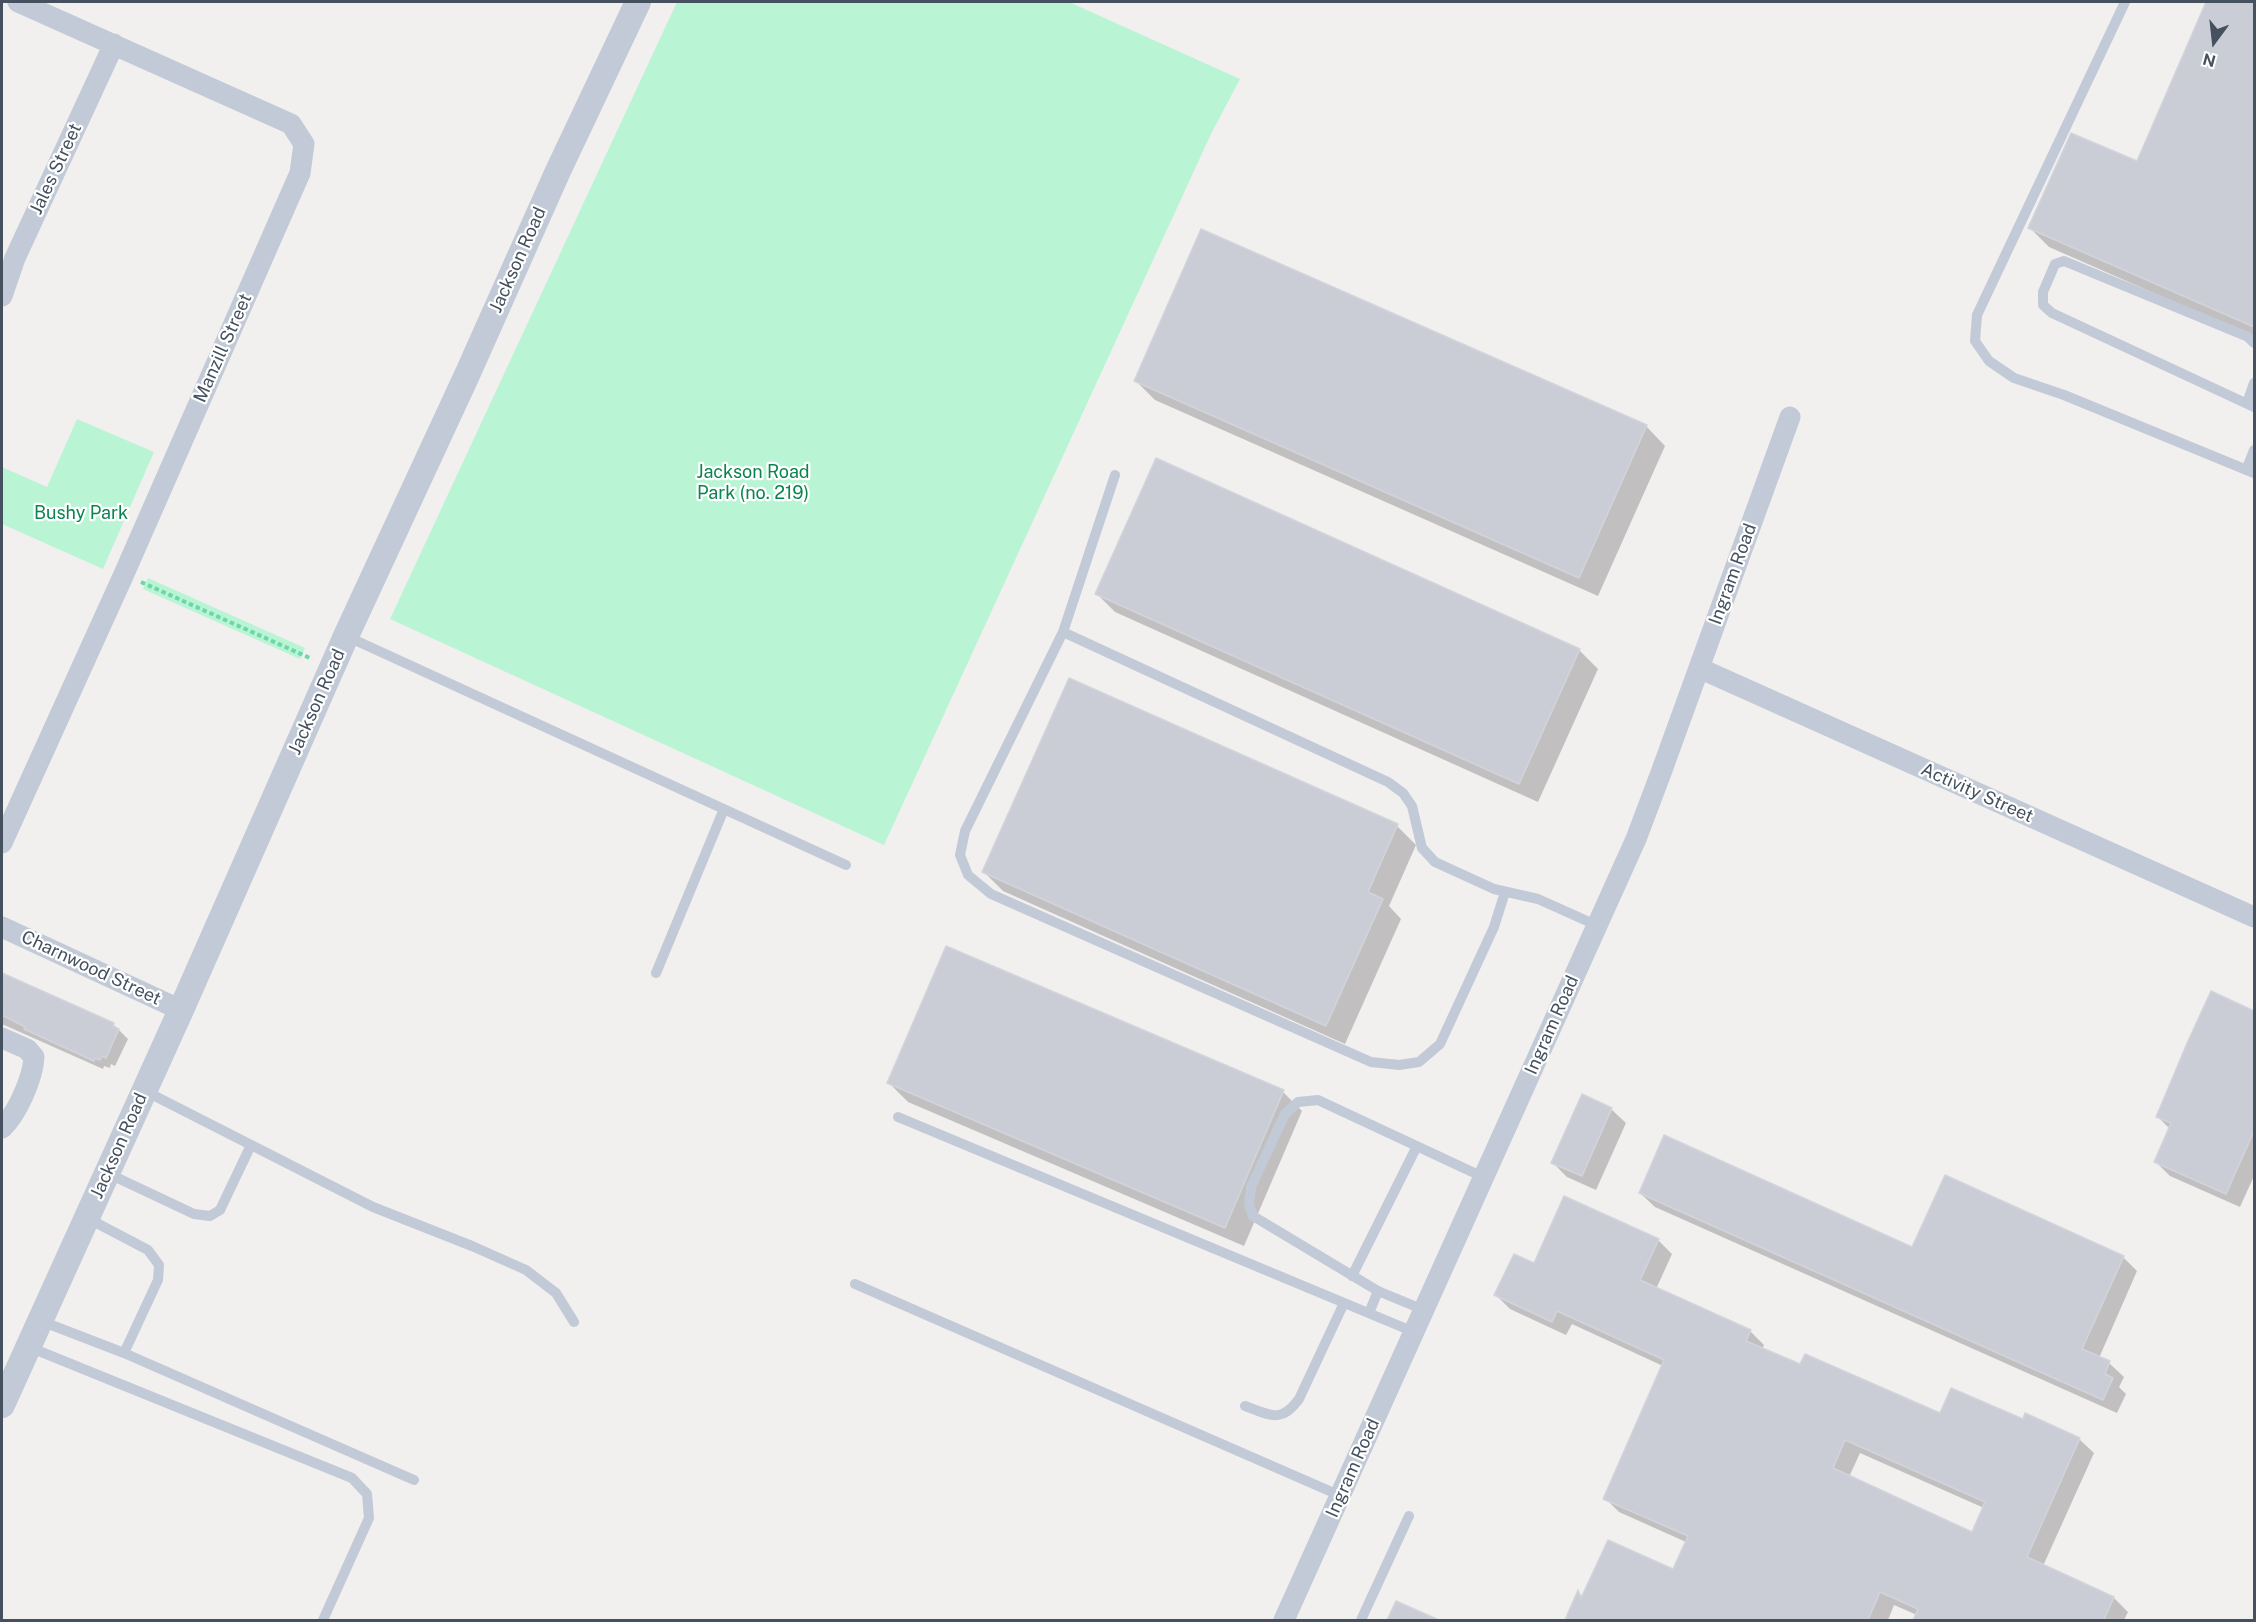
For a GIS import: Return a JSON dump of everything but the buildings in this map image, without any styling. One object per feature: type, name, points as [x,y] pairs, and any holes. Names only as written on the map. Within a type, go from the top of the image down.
[{"type":"street","name":"Manzill Street","points":[[2,843],[124,574],[300,173],[304,144],[291,124],[18,2]]},
{"type":"street","name":"Jackson Road","points":[[2,1406],[181,1010],[346,636],[467,375],[558,171],[638,2]]},
{"type":"street","name":"Jales Street","points":[[2,296],[15,258],[114,44]]},
{"type":"street","name":"Ingram Road","points":[[1284,1620],[1640,829],[1790,417]]},
{"type":"street","name":"Activity Street","points":[[1699,668],[2254,918]]},
{"type":"street","name":"Charnwood Street","points":[[2,927],[181,1010]]},
{"type":"street","points":[[2,1038],[27,1049],[34,1057],[33,1070],[15,1110],[2,1128]]},
{"type":"lane","points":[[2125,2],[1977,315],[1975,341],[1989,361],[2014,378],[2064,395],[2250,471],[2254,450]]},
{"type":"lane","points":[[2254,343],[2248,337],[2064,261],[2055,264],[2043,292],[2043,305],[2052,313],[2251,405],[2254,383]]},
{"type":"lane","points":[[1115,475],[1063,632],[965,831],[960,855],[968,875],[992,894],[1371,1062],[1399,1065],[1419,1062],[1440,1044],[1494,927],[1504,892]]},
{"type":"lane","points":[[1063,632],[1388,783],[1403,794],[1412,806],[1422,848],[1435,862],[1504,892],[1538,899],[1596,925]]},
{"type":"lane","points":[[346,636],[846,865]]},
{"type":"lane","points":[[656,973],[724,809]]},
{"type":"lane","points":[[144,1091],[373,1207],[526,1270],[556,1293],[574,1322]]},
{"type":"lane","points":[[1424,1310],[1378,1291],[1253,1216],[1249,1205],[1251,1187],[1285,1114],[1298,1102],[1318,1100],[1484,1176]]},
{"type":"lane","points":[[898,1117],[1414,1332]]},
{"type":"lane","points":[[107,1173],[194,1214],[210,1216],[220,1210],[250,1145]]},
{"type":"lane","points":[[1352,1276],[1417,1146]]},
{"type":"lane","points":[[87,1218],[148,1250],[159,1265],[158,1280],[124,1353]]},
{"type":"lane","points":[[855,1284],[1341,1496]]},
{"type":"lane","points":[[1369,1313],[1378,1291]]},
{"type":"lane","points":[[1245,1406],[1273,1416],[1282,1416],[1292,1409],[1299,1399],[1344,1303]]},
{"type":"lane","points":[[40,1321],[124,1353],[414,1480]]},
{"type":"lane","points":[[28,1346],[352,1478],[367,1494],[369,1518],[324,1620]]},
{"type":"lane","points":[[1361,1620],[1409,1516]]},
{"type":"path","points":[[124,574],[332,668]]},
{"type":"green space","name":"Jackson Road Park (no. 219)","points":[[677,2],[1069,2],[1240,79],[1211,134],[884,845],[390,619]]},
{"type":"green space","name":"Bushy Park","points":[[77,419],[154,452],[103,569],[2,524],[2,467],[47,487]]},
{"type":"green space","points":[[148,578],[305,648],[300,659],[143,589]]}]
